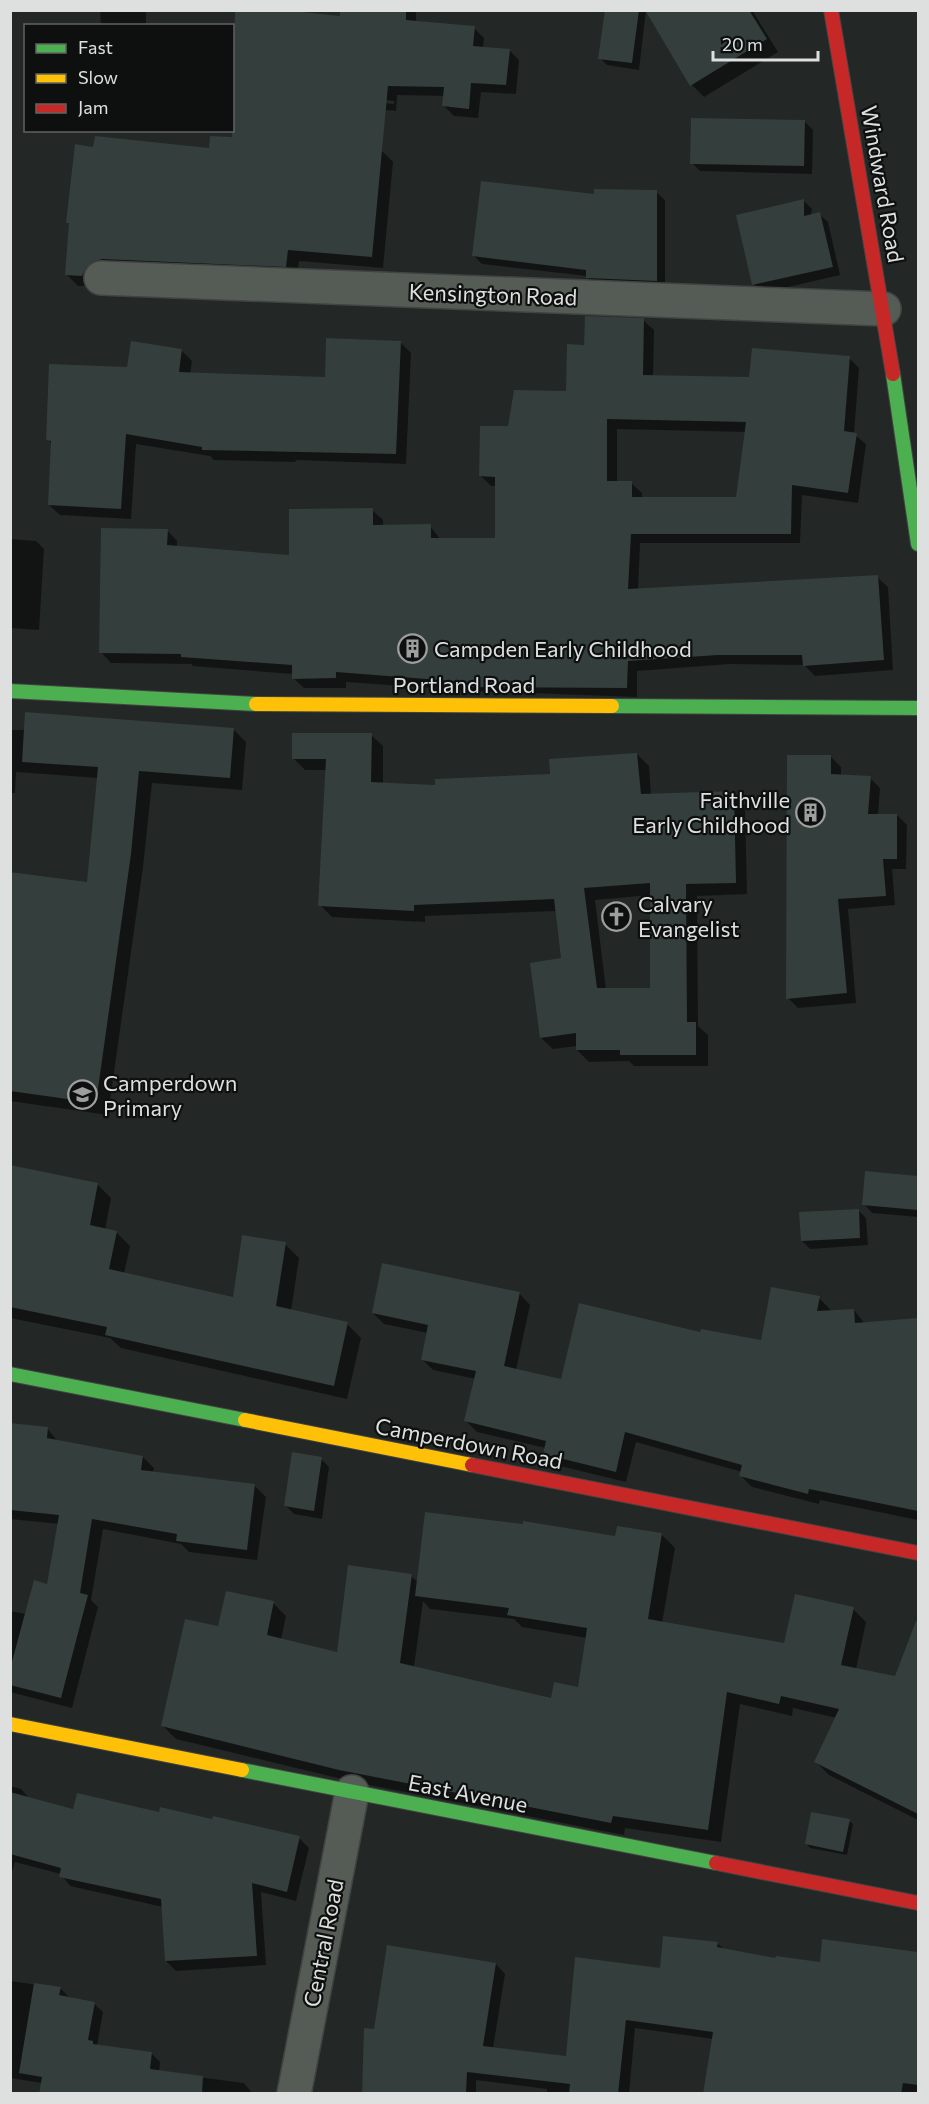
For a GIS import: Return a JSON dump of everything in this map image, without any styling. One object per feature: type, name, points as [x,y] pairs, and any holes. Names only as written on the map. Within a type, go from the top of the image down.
[{"type":"street","name":"Windward Road","points":[[831,10],[884,309],[918,544]]},
{"type":"street","name":"Kensington Road","points":[[101,278],[884,309]]},
{"type":"street","name":"Portland Road","points":[[10,691],[228,704],[918,708]]},
{"type":"street","name":"Camperdown Road","points":[[10,1374],[918,1553]]},
{"type":"street","name":"East Avenue","points":[[10,1724],[918,1903]]},
{"type":"street","name":"Central Road","points":[[294,2094],[352,1792]]},
{"type":"building","points":[[235,10],[283,10],[340,16],[340,10],[406,10],[406,20],[475,26],[473,46],[510,49],[506,85],[471,83],[469,109],[442,106],[444,87],[388,86],[372,257],[288,250],[286,267],[102,259],[92,262],[82,276],[65,275],[69,223],[66,223],[75,144],[93,147],[95,136],[209,148],[210,136],[232,137],[234,132]]},
{"type":"building","points":[[605,10],[639,10],[632,63],[598,59]]},
{"type":"building","points":[[645,10],[749,10],[767,39],[690,86]]},
{"type":"building","points":[[691,118],[805,120],[804,166],[690,164]]},
{"type":"building","points":[[481,181],[594,194],[594,189],[657,190],[657,281],[586,278],[586,270],[472,256]]},
{"type":"building","points":[[804,199],[804,216],[820,212],[833,267],[752,285],[736,215]]},
{"type":"building","points":[[585,316],[644,318],[643,375],[749,377],[752,348],[850,356],[844,431],[857,433],[848,493],[792,485],[791,534],[631,534],[628,589],[878,575],[884,660],[803,666],[802,655],[718,655],[628,661],[627,688],[465,687],[465,682],[336,672],[336,678],[292,679],[292,665],[181,657],[181,654],[99,653],[101,528],[168,529],[167,545],[289,555],[289,509],[373,508],[373,525],[431,524],[431,538],[495,538],[495,477],[479,476],[480,426],[508,426],[514,390],[566,391],[567,344],[584,345]],"holes":[[[607,419],[746,422],[736,497],[632,497],[632,481],[607,481]]]},
{"type":"building","points":[[326,338],[401,341],[396,454],[202,450],[202,447],[126,434],[121,509],[48,505],[51,441],[46,440],[49,364],[127,367],[131,341],[182,349],[179,372],[325,377]]},
{"type":"building","points":[[25,712],[234,728],[230,778],[139,771],[131,854],[96,1103],[10,1091],[10,872],[87,882],[98,767],[22,762]]},
{"type":"building","points":[[292,733],[372,733],[371,782],[435,785],[435,779],[550,774],[549,759],[637,753],[641,794],[734,791],[736,883],[686,884],[687,1022],[696,1022],[696,1055],[620,1055],[620,1050],[576,1050],[576,1033],[540,1038],[530,963],[561,958],[554,899],[414,905],[414,911],[318,906],[326,759],[292,759]],"holes":[[[650,883],[650,988],[597,988],[584,888]]]},
{"type":"building","points":[[787,755],[831,755],[831,774],[871,776],[868,814],[897,814],[897,859],[883,859],[886,896],[838,899],[847,993],[786,999]]},
{"type":"building","points":[[10,1165],[98,1183],[90,1225],[117,1231],[109,1269],[233,1297],[242,1235],[286,1242],[276,1306],[348,1322],[334,1386],[105,1335],[107,1327],[10,1307]]},
{"type":"building","points":[[865,1171],[918,1176],[918,1210],[862,1205]]},
{"type":"building","points":[[859,1209],[860,1238],[801,1241],[799,1212]]},
{"type":"building","points":[[382,1263],[520,1292],[504,1366],[561,1379],[579,1303],[700,1332],[701,1329],[761,1340],[771,1287],[820,1296],[817,1311],[854,1309],[855,1323],[918,1318],[918,1511],[809,1489],[808,1494],[739,1476],[742,1465],[625,1432],[616,1472],[543,1454],[546,1441],[464,1421],[476,1371],[421,1360],[428,1325],[372,1313]]},
{"type":"building","points":[[10,1423],[48,1427],[47,1438],[143,1456],[141,1470],[255,1484],[247,1550],[176,1541],[177,1534],[92,1519],[80,1593],[88,1595],[61,1698],[10,1685],[10,1669],[34,1580],[47,1584],[59,1515],[10,1510]]},
{"type":"building","points":[[292,1452],[322,1457],[314,1511],[284,1506]]},
{"type":"building","points":[[425,1512],[523,1524],[523,1521],[615,1536],[617,1526],[662,1533],[648,1619],[784,1643],[795,1594],[854,1607],[841,1665],[895,1676],[916,1621],[918,1621],[918,1814],[814,1762],[839,1709],[781,1696],[779,1704],[727,1692],[708,1830],[613,1816],[611,1823],[339,1770],[161,1726],[185,1619],[218,1626],[226,1591],[274,1601],[267,1635],[337,1652],[348,1565],[412,1574],[400,1663],[551,1698],[554,1682],[578,1687],[587,1628],[507,1615],[509,1608],[415,1596]]},
{"type":"building","points":[[10,1792],[73,1809],[77,1793],[159,1812],[160,1807],[212,1819],[213,1816],[300,1836],[287,1892],[252,1883],[257,1956],[165,1961],[161,1899],[59,1877],[61,1868],[10,1854]]},
{"type":"building","points":[[811,1812],[850,1819],[843,1852],[805,1844]]},
{"type":"building","points":[[663,1936],[718,1942],[717,1947],[775,1958],[776,1956],[820,1962],[822,1939],[918,1952],[918,2085],[903,2083],[901,2094],[703,2094],[713,2032],[626,2020],[618,2094],[569,2094],[570,2084],[467,2072],[466,2094],[362,2094],[364,2028],[374,2029],[387,1945],[496,1963],[483,2046],[566,2056],[575,1957],[660,1968]]},
{"type":"building","points":[[34,1983],[61,1987],[59,1995],[95,2002],[88,2040],[93,2041],[93,2044],[152,2052],[150,2069],[203,2076],[202,2094],[39,2094],[42,2077],[19,2073]]},
{"type":"traffic: fast","points":[[893,374],[918,544]]},
{"type":"traffic: fast","points":[[10,691],[256,704]]},
{"type":"traffic: fast","points":[[612,706],[918,708]]},
{"type":"traffic: fast","points":[[10,1374],[245,1420]]},
{"type":"traffic: fast","points":[[242,1770],[716,1863]]},
{"type":"traffic: slow","points":[[256,704],[612,706]]},
{"type":"traffic: slow","points":[[245,1420],[472,1465]]},
{"type":"traffic: slow","points":[[10,1724],[242,1770]]},
{"type":"traffic: jam","points":[[831,10],[893,374]]},
{"type":"traffic: jam","points":[[472,1465],[918,1553]]},
{"type":"traffic: jam","points":[[716,1863],[918,1903]]},
{"type":"place","name":"Campden Early Childhood","points":[[413,648]]},
{"type":"place","name":"Faithville Early Childhood","points":[[811,812]]},
{"type":"place","name":"Calvary Evangelist","points":[[617,916]]},
{"type":"place","name":"Camperdown Primary","points":[[82,1095]]}]
